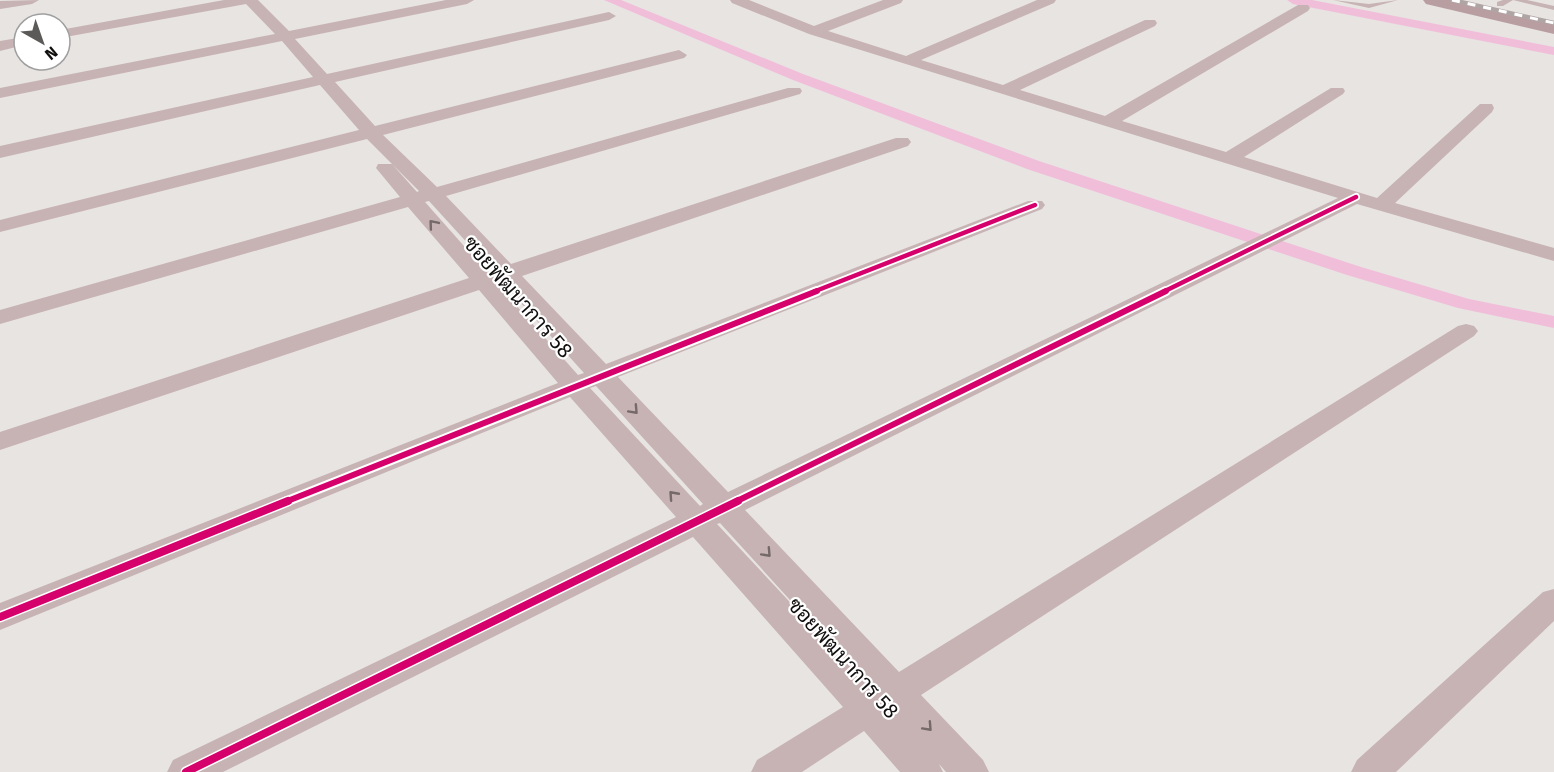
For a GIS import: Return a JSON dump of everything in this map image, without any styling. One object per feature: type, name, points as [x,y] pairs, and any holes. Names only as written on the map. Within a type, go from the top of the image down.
[{"type":"main road","points":[[1432,0],[1554,28]]},
{"type":"main road","points":[[1482,0],[1509,1],[1554,16]]},
{"type":"street","points":[[0,5],[32,0]]},
{"type":"street","points":[[72,32],[243,0]]},
{"type":"street","name":"ซอยพัฒนาการ 58","points":[[243,0],[279,37],[495,279],[574,386],[924,772]]},
{"type":"street","points":[[0,93],[467,0]]},
{"type":"street","points":[[743,3],[767,0]]},
{"type":"street","points":[[814,31],[897,0]]},
{"type":"street","points":[[907,61],[1049,0]]},
{"type":"street","points":[[743,3],[814,31],[907,61],[1381,205],[1548,253],[1554,235]]},
{"type":"street","points":[[1107,122],[1303,8]]},
{"type":"street","points":[[0,152],[609,16]]},
{"type":"street","points":[[1004,91],[1150,23]]},
{"type":"street","points":[[0,226],[679,55]]},
{"type":"street","points":[[0,317],[794,91]]},
{"type":"street","points":[[1228,159],[1337,91]]},
{"type":"street","points":[[1381,205],[1486,108]]},
{"type":"street","points":[[0,441],[495,279],[902,142]]},
{"type":"street","points":[[186,772],[1356,197]]},
{"type":"street","points":[[0,617],[574,386],[1035,205]]},
{"type":"street","name":"ซอยพัฒนาการ 58","points":[[495,279],[602,375],[970,772]]},
{"type":"street","points":[[771,772],[1466,331]]},
{"type":"street","points":[[1370,772],[1554,601]]},
{"type":"lane","points":[[1337,0],[1369,6],[1391,0]]},
{"type":"lane","points":[[1509,1],[1554,8]]},
{"type":"waterway","points":[[610,0],[798,77],[1033,165],[1354,271],[1465,304],[1554,322]]},
{"type":"waterway","points":[[1293,0],[1554,51]]},
{"type":"railway","points":[[1452,0],[1554,23]]},
{"type":"cycle path","points":[[186,772],[1356,197]]},
{"type":"cycle path","points":[[0,617],[601,375],[1035,205]]}]
